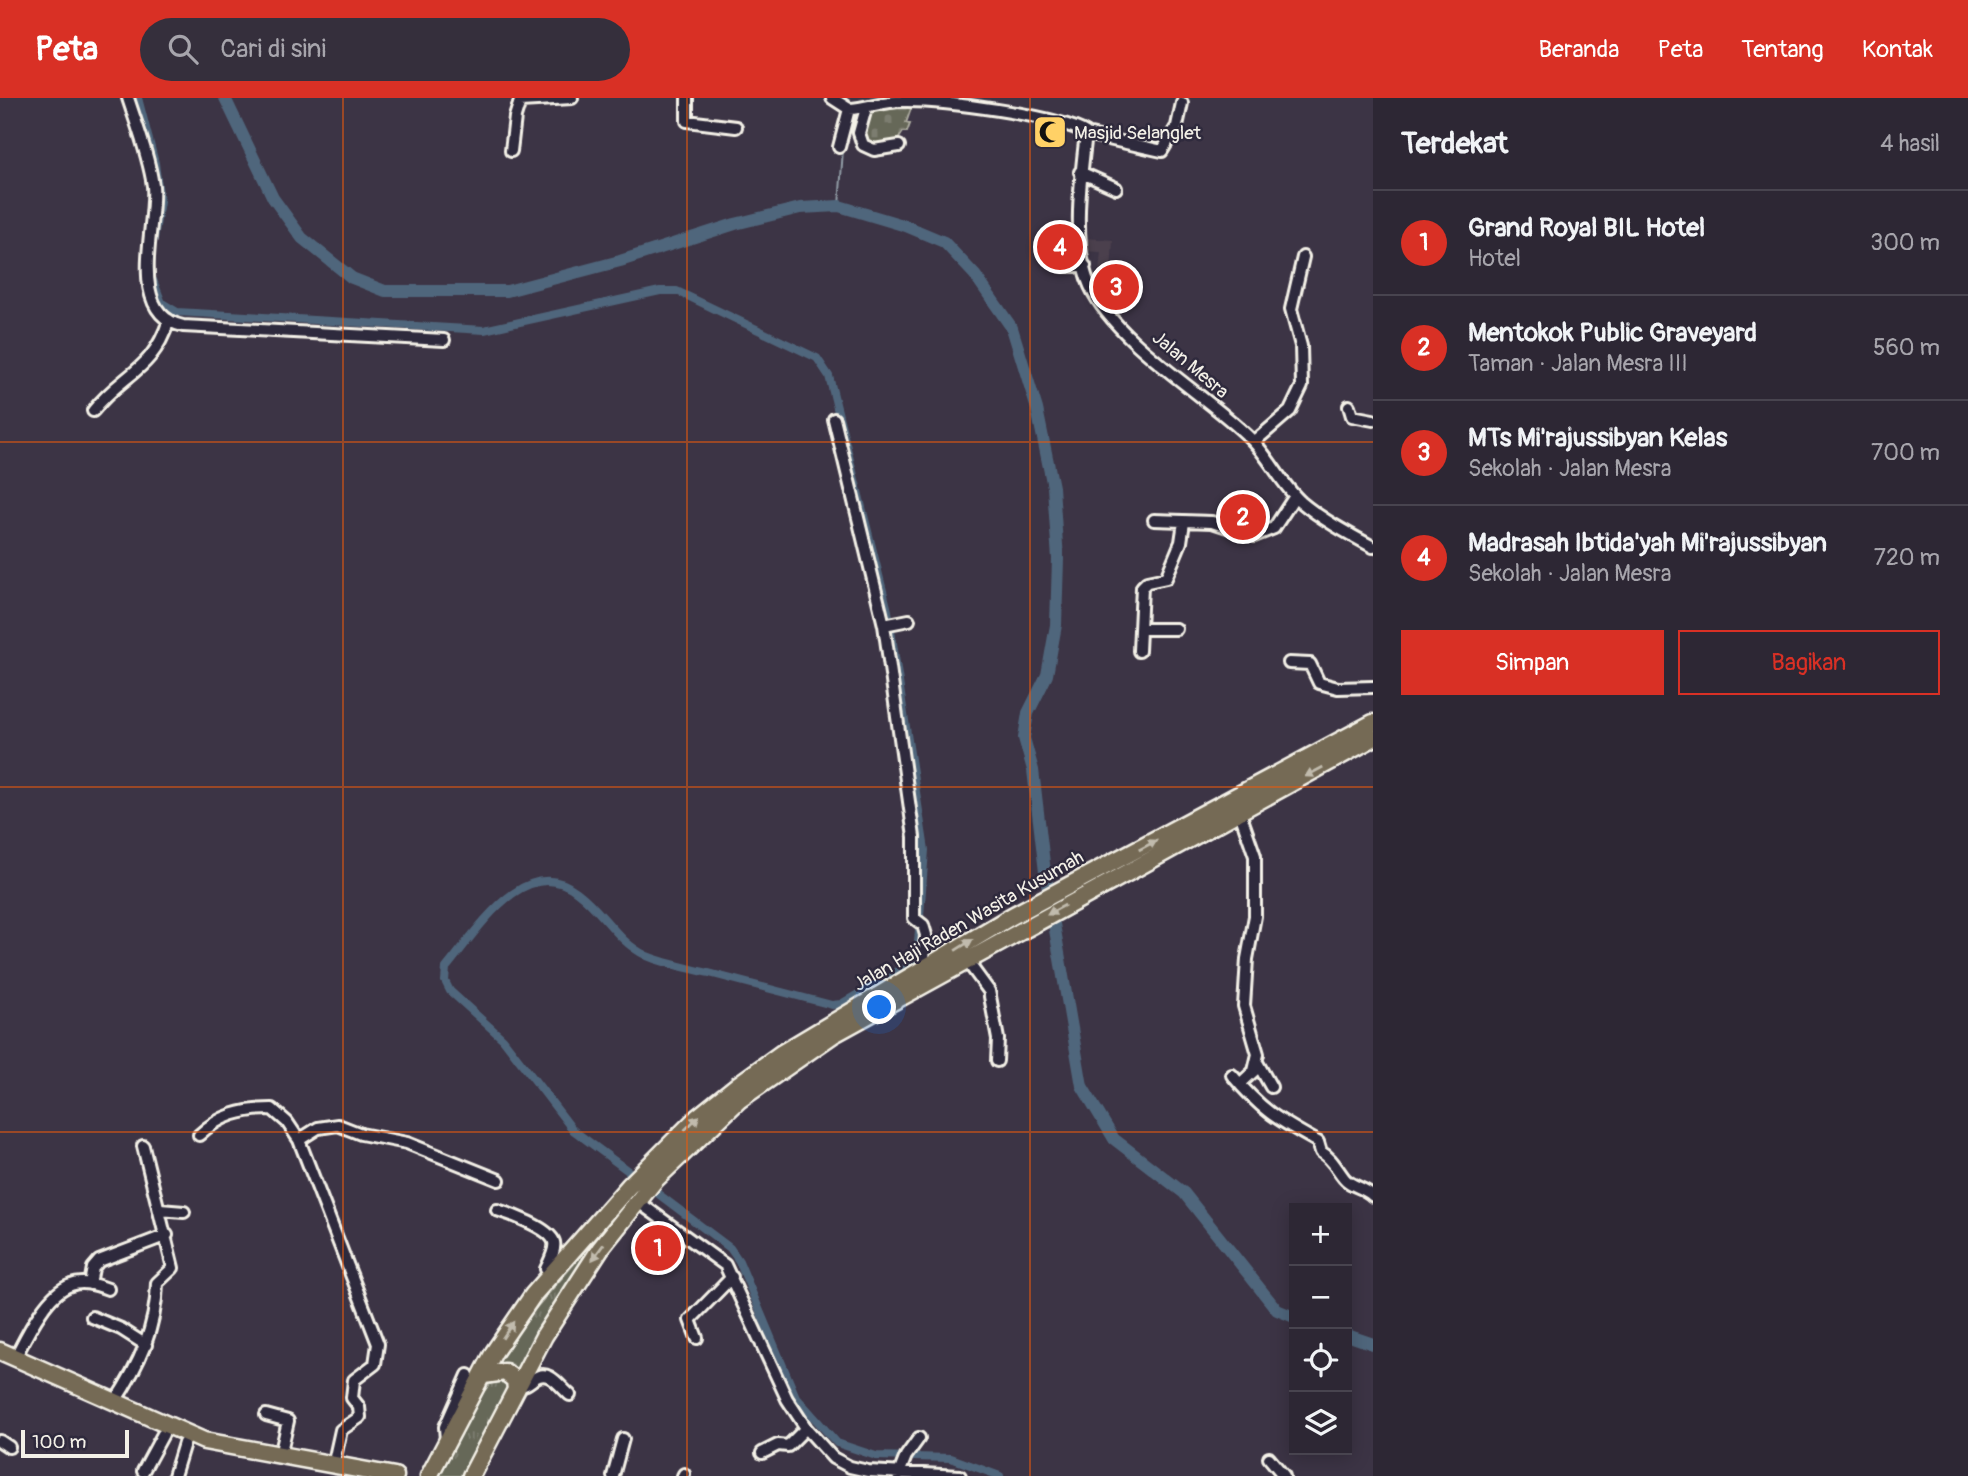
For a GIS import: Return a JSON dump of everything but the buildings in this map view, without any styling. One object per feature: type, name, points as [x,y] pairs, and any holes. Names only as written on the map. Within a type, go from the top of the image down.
[{"type":"highway","name":"Jalan Haji Raden Wasita Kusumah","points":[[471,1476],[567,1298],[635,1195],[650,1176],[785,1058],[923,970],[1015,924],[1373,723]]},
{"type":"highway","name":"Jalan Haji Raden Wasita Kusumah","points":[[1091,882],[1239,810],[1373,738]]},
{"type":"highway","name":"Jalan Haji Raden Wasita Kusumah","points":[[785,1058],[967,961],[1015,924]]},
{"type":"highway","name":"Jalan Haji Raden Wasita Kusumah","points":[[427,1474],[447,1442],[476,1375],[508,1329],[551,1276],[635,1195]]},
{"type":"highway","points":[[5,1357],[184,1443],[285,1460]]},
{"type":"highway","points":[[476,1375],[505,1372],[515,1380],[517,1388]]},
{"type":"highway","points":[[62,1385],[114,1403],[204,1441],[335,1471],[395,1476]]},
{"type":"street","points":[[128,98],[152,183],[148,288],[156,305],[169,320],[183,326],[264,332],[444,340]]},
{"type":"street","points":[[512,151],[515,117],[520,101],[572,98]]},
{"type":"street","points":[[687,98],[687,121],[736,127]]},
{"type":"street","points":[[832,98],[858,108],[906,101],[963,106],[1063,123],[1086,134],[1162,151],[1177,126],[1182,103]]},
{"type":"street","points":[[858,108],[859,133],[863,145],[874,150],[899,146]]},
{"type":"street","points":[[839,147],[858,108]]},
{"type":"street","name":"Jalan Mesra","points":[[1086,134],[1078,196],[1089,284],[1113,318],[1254,442],[1295,496],[1372,545]]},
{"type":"street","points":[[1080,172],[1116,188]]},
{"type":"street","points":[[1254,442],[1290,411],[1302,386],[1301,346],[1291,309],[1303,257]]},
{"type":"street","points":[[1064,266],[1085,266]]},
{"type":"street","points":[[93,411],[115,387],[146,364],[164,335],[169,320]]},
{"type":"street","points":[[1349,406],[1352,416],[1373,420]]},
{"type":"street","points":[[834,419],[894,623],[914,837],[919,923],[926,942],[923,970]]},
{"type":"street","points":[[1154,520],[1219,523],[1247,536],[1262,535],[1274,528],[1295,496]]},
{"type":"street","points":[[1139,651],[1142,587],[1147,582],[1166,579],[1181,541],[1184,522]]},
{"type":"street","points":[[1140,629],[1176,629]]},
{"type":"street","points":[[1289,663],[1310,664],[1320,684],[1338,688],[1373,687]]},
{"type":"street","points":[[1239,810],[1255,856],[1255,916],[1247,959],[1244,1006],[1248,1024],[1255,1036],[1258,1064],[1271,1087]]},
{"type":"street","points":[[967,961],[989,991],[998,1039],[998,1061]]},
{"type":"street","points":[[1240,1084],[1258,1064]]},
{"type":"street","points":[[1232,1075],[1261,1108],[1296,1133],[1318,1142],[1321,1152],[1327,1155],[1344,1179],[1363,1186],[1373,1196]]},
{"type":"street","points":[[198,1135],[214,1121],[230,1115],[272,1110],[287,1122],[299,1140],[378,1344],[375,1364],[354,1380],[352,1398],[359,1407],[360,1417],[341,1430],[335,1471]]},
{"type":"street","points":[[299,1140],[318,1128],[338,1125],[361,1134],[407,1143],[499,1180]]},
{"type":"street","points":[[114,1403],[146,1345],[156,1315],[157,1283],[173,1268],[143,1146]]},
{"type":"street","points":[[635,1195],[716,1257],[732,1277],[787,1399],[825,1450],[849,1467],[960,1476]]},
{"type":"street","points":[[160,1210],[184,1212]]},
{"type":"street","points":[[497,1210],[537,1227],[551,1237],[554,1248],[547,1269],[551,1276]]},
{"type":"street","points":[[90,1283],[93,1268],[99,1261],[167,1236]]},
{"type":"street","points":[[697,1338],[690,1320],[732,1277]]},
{"type":"street","points":[[5,1357],[64,1289],[72,1284],[90,1283],[108,1289]]},
{"type":"street","points":[[92,1317],[121,1329],[146,1345]]},
{"type":"street","points":[[517,1388],[541,1375],[547,1376],[570,1395]]},
{"type":"street","points":[[266,1415],[288,1420],[285,1460]]},
{"type":"street","points":[[762,1453],[778,1445],[788,1446],[806,1428]]},
{"type":"street","points":[[143,1471],[163,1434]]},
{"type":"street","points":[[900,1473],[906,1456],[919,1438]]},
{"type":"street","points":[[613,1476],[624,1439]]},
{"type":"street","points":[[174,1476],[184,1443]]},
{"type":"street","points":[[1269,1458],[1284,1476]]},
{"type":"shaded area","points":[[1084,238],[1113,240],[1111,273],[1099,272],[1101,252],[1083,251]]},
{"type":"shaded area","points":[[1129,276],[1133,289],[1102,297],[1099,285]]},
{"type":"green space","points":[[912,106],[906,123],[910,124],[907,132],[903,132],[894,146],[876,147],[858,140],[868,112]]},
{"type":"green space","points":[[637,1191],[519,1380],[495,1367],[522,1324]]},
{"type":"green space","points":[[493,1380],[506,1380],[508,1395],[466,1476],[437,1476],[479,1397]]},
{"type":"waterway","points":[[138,98],[155,163],[160,201],[154,239]]},
{"type":"waterway","points":[[225,98],[273,198],[302,238],[352,278],[385,291],[507,291],[620,261],[735,224],[800,208],[839,206],[906,226],[944,242],[975,275],[1012,328],[1037,409],[1053,487],[1058,559],[1056,625],[1047,675],[1028,713],[1024,738],[1033,770],[1045,872],[1082,1086],[1114,1139],[1184,1193],[1277,1310],[1289,1315]]},
{"type":"waterway","points":[[839,206],[843,149]]},
{"type":"waterway","points":[[153,280],[162,303],[177,312],[484,330],[660,291],[677,291],[817,358],[829,376],[888,611],[925,850],[917,956],[913,962],[841,1004],[832,1005],[647,956],[618,934],[577,892],[557,882],[538,882],[520,889],[502,902],[446,968],[445,981],[450,991],[503,1039],[573,1130],[639,1179]]},
{"type":"waterway","points":[[649,1187],[730,1248],[739,1261],[796,1397],[837,1443],[876,1456],[951,1458],[1000,1476]]},
{"type":"waterway","points":[[1352,1337],[1373,1344]]},
{"type":"place","name":"Masjid Selanglet","points":[[1050,132]]},
{"type":"place","name":"Madrasah Ibtida'yah Mi'rajussibyan","points":[[1060,247]]},
{"type":"place","name":"MTs Mi'rajussibyan Kelas","points":[[1116,287]]},
{"type":"place","name":"Mentokok Public Graveyard","points":[[1243,517]]},
{"type":"place","name":"Grand Royal BIL Hotel","points":[[658,1248]]}]
